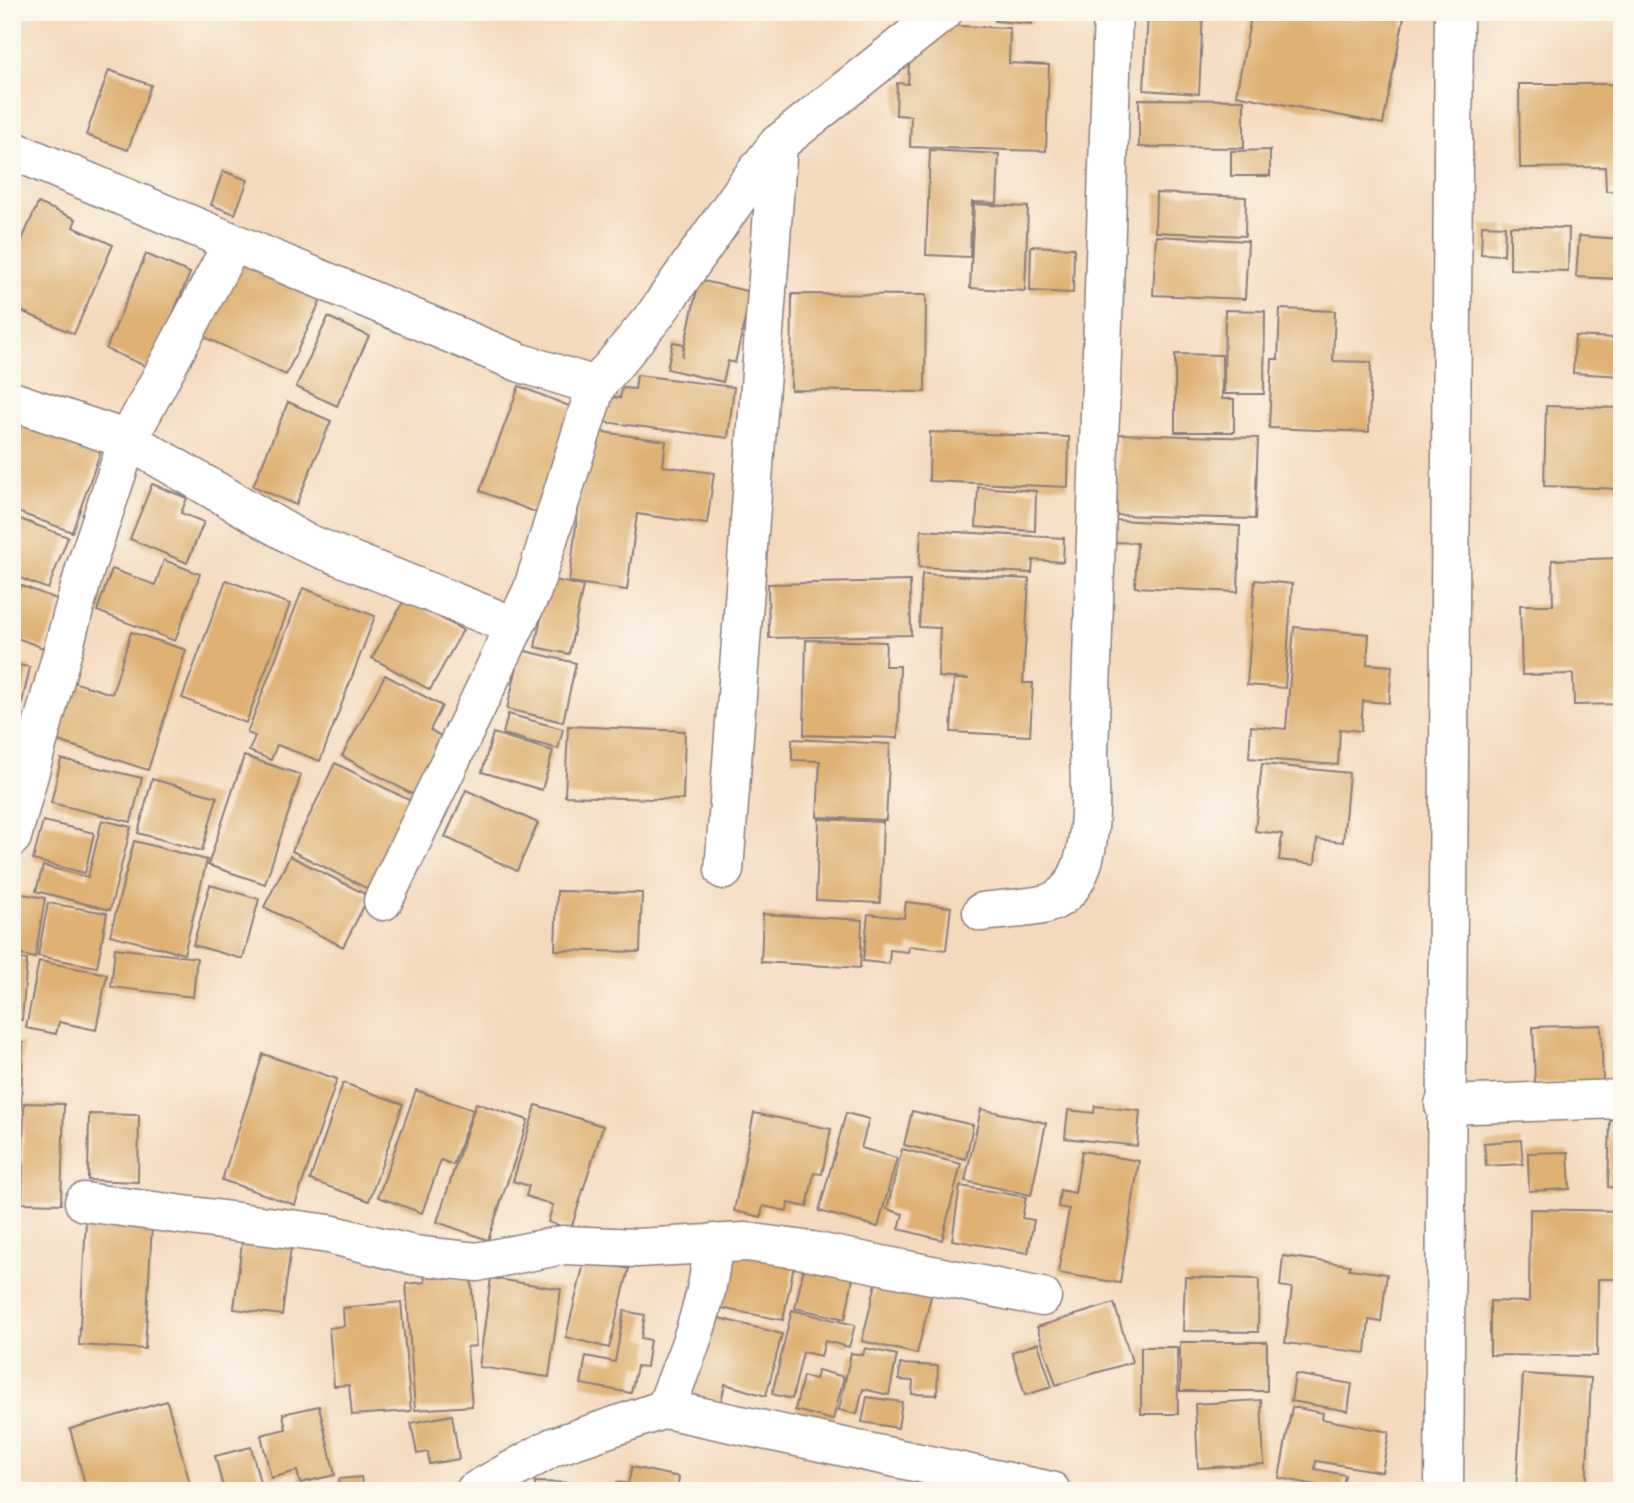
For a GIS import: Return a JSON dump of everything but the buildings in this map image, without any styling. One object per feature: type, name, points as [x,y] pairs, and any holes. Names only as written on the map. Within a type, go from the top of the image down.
[{"type":"street","points":[[383,901],[532,591],[596,386],[656,314],[778,144],[943,12]]},
{"type":"street","points":[[982,912],[1047,904],[1063,896],[1074,884],[1084,858],[1091,826],[1090,727],[1112,12]]},
{"type":"street","points":[[1444,1491],[1444,1105],[1454,12]]},
{"type":"street","points":[[724,870],[778,144]]},
{"type":"street","points":[[12,150],[521,363],[596,386]]},
{"type":"street","points":[[12,837],[85,569],[128,440],[232,244]]},
{"type":"street","points":[[15,411],[128,440],[302,541],[514,626]]},
{"type":"street","points":[[1444,1105],[1622,1099]]},
{"type":"street","points":[[84,1202],[315,1232],[413,1255],[477,1262],[562,1245],[637,1248],[746,1242],[812,1251],[1042,1297]]},
{"type":"street","points":[[665,1409],[694,1338],[710,1274],[713,1243]]},
{"type":"street","points":[[475,1491],[553,1447],[665,1409],[1051,1491]]}]
